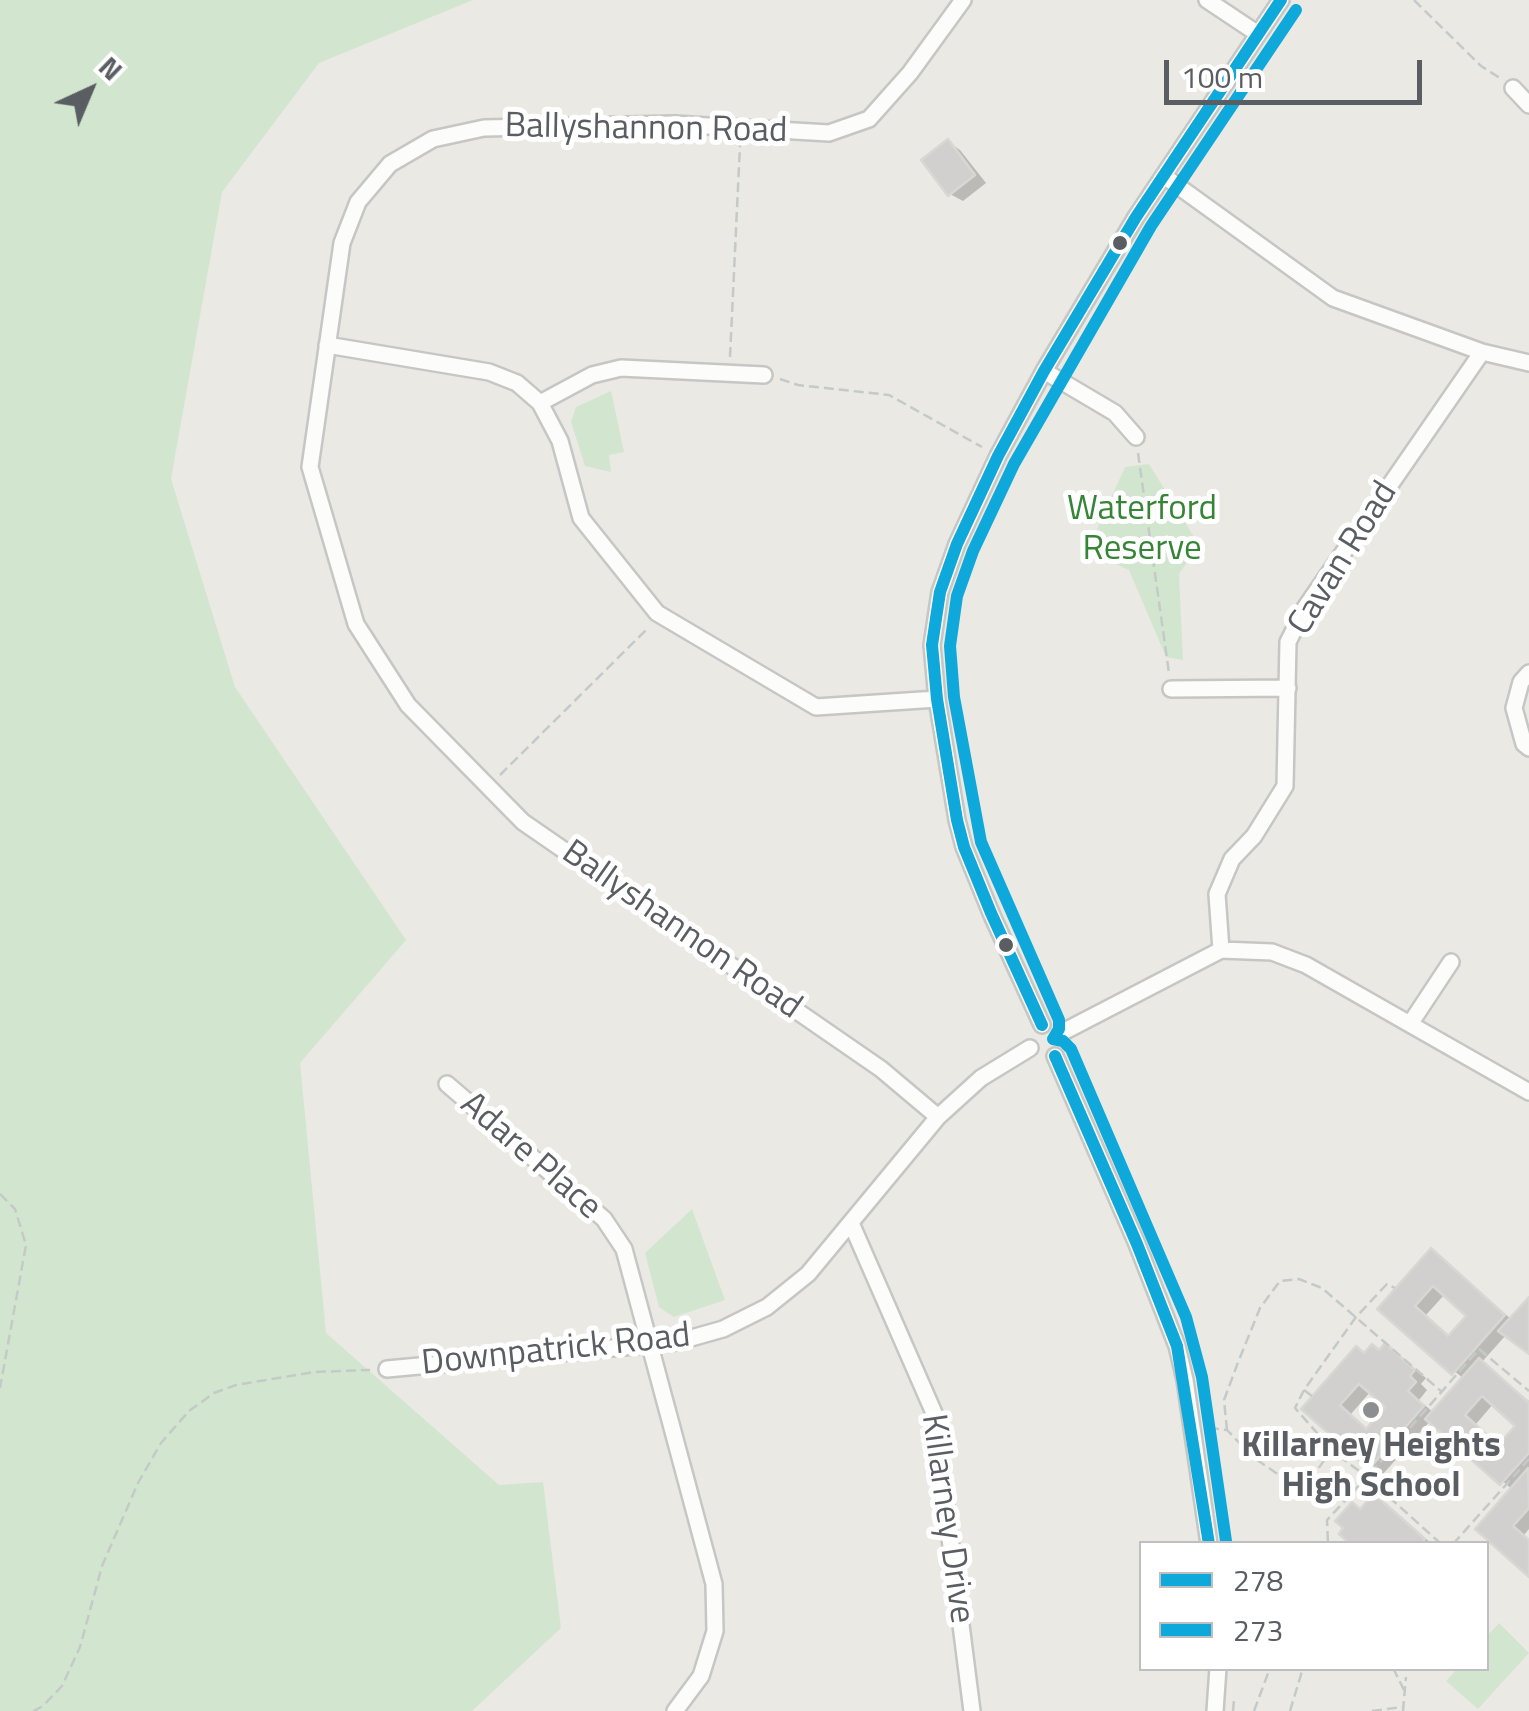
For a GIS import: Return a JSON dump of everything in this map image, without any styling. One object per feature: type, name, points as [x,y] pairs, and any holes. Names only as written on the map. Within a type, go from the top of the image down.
[{"type":"street","name":"Ballyshannon Road","points":[[938,1117],[881,1069],[524,822],[408,705],[356,624],[310,467],[342,243],[358,202],[390,164],[432,139],[484,128],[674,124],[829,133],[869,119],[910,73],[963,0]]},
{"type":"street","points":[[1206,0],[1258,34]]},
{"type":"street","points":[[1042,1025],[964,848],[937,699],[932,645],[940,592],[957,544],[998,456],[1044,372],[1136,217],[1281,0]]},
{"type":"street","points":[[1513,88],[1529,105]]},
{"type":"street","points":[[1164,176],[1333,298],[1482,352],[1529,363]]},
{"type":"street","points":[[327,345],[489,372],[517,383],[540,403],[560,442],[581,518],[657,613],[816,707],[937,699]]},
{"type":"street","name":"Cavan Road","points":[[1221,950],[1217,894],[1232,860],[1254,836],[1285,786],[1288,642],[1306,608],[1482,352]]},
{"type":"street","points":[[540,403],[592,376],[621,368],[764,375]]},
{"type":"street","points":[[1044,372],[1115,413],[1136,437]]},
{"type":"street","points":[[1529,672],[1521,682],[1514,708],[1524,744],[1529,748]]},
{"type":"street","points":[[1171,689],[1288,688]]},
{"type":"street","points":[[1061,1033],[1221,950],[1272,952],[1529,1092]]},
{"type":"street","points":[[1410,1024],[1451,962]]},
{"type":"street","points":[[1042,1025],[1053,1026],[1061,1033],[1062,1048],[1055,1056],[1044,1059],[1030,1048],[1029,1036],[1042,1025]]},
{"type":"street","name":"Downpatrick Road","points":[[386,1369],[678,1342],[723,1329],[767,1308],[808,1274],[938,1117],[981,1078],[1030,1048]]},
{"type":"street","points":[[1055,1056],[1177,1346],[1186,1380],[1209,1541]]},
{"type":"street","name":"Adare Place","points":[[446,1084],[604,1219],[624,1249],[714,1584],[715,1630],[701,1676],[675,1711]]},
{"type":"street","name":"Killarney Drive","points":[[850,1223],[934,1413],[972,1711]]},
{"type":"street","points":[[1215,1711],[1218,1671]]},
{"type":"path","points":[[1414,0],[1481,66],[1513,88]]},
{"type":"path","points":[[729,373],[741,129]]},
{"type":"path","points":[[764,375],[798,385],[889,395],[998,456]]},
{"type":"path","points":[[1136,437],[1171,689]]},
{"type":"path","points":[[487,786],[649,626],[657,613]]},
{"type":"path","points":[[0,1194],[14,1208],[26,1245],[0,1388]]},
{"type":"path","points":[[1395,1288],[1387,1284],[1356,1318],[1295,1408],[1332,1450],[1308,1482],[1276,1473],[1253,1457],[1227,1430],[1224,1400],[1236,1365],[1260,1308],[1280,1281],[1300,1279],[1322,1288],[1356,1318],[1442,1392]]},
{"type":"path","points":[[1328,1541],[1327,1520],[1480,1349],[1529,1391]]},
{"type":"path","points":[[34,1711],[62,1686],[80,1647],[102,1566],[138,1483],[161,1443],[190,1411],[214,1393],[236,1385],[314,1372],[386,1369]]},
{"type":"path","points":[[1304,1390],[1312,1396]]},
{"type":"path","points":[[1208,1428],[1227,1430]]},
{"type":"path","points":[[1325,1460],[1334,1452],[1439,1541]]},
{"type":"path","points":[[1456,1541],[1529,1459]]},
{"type":"path","points":[[1254,1711],[1269,1671]]},
{"type":"path","points":[[1290,1711],[1302,1671]]},
{"type":"path","points":[[1394,1671],[1405,1692]]},
{"type":"path","points":[[1372,1711],[1404,1709],[1406,1677]]},
{"type":"green space","points":[[0,0],[473,0],[319,63],[222,192],[171,479],[235,687],[406,940],[300,1063],[326,1333],[499,1485],[543,1482],[561,1628],[472,1711],[0,1711]]},
{"type":"green space","points":[[611,391],[624,452],[609,455],[611,472],[585,466],[571,422],[576,407]]},
{"type":"green space","name":"Waterford Reserve","points":[[1149,464],[1199,545],[1179,574],[1183,660],[1166,657],[1129,570],[1087,551],[1125,467]]},
{"type":"green space","points":[[692,1209],[725,1300],[674,1317],[659,1307],[645,1253]]},
{"type":"green space","points":[[1499,1623],[1529,1653],[1478,1709],[1446,1681],[1455,1671],[1489,1671],[1489,1634]]},
{"type":"building","points":[[948,139],[975,175],[948,196],[921,160]]},
{"type":"building","points":[[1431,1248],[1505,1315],[1452,1375],[1377,1309]],"holes":[[[1433,1286],[1466,1316],[1448,1336],[1415,1306]]]},
{"type":"building","points":[[1529,1297],[1529,1354],[1498,1331]]},
{"type":"building","points":[[1385,1343],[1415,1370],[1410,1376],[1416,1382],[1408,1391],[1424,1406],[1369,1469],[1301,1409],[1356,1346],[1364,1353],[1372,1344],[1379,1350]],"holes":[[[1359,1384],[1385,1407],[1366,1429],[1340,1405]]]},
{"type":"building","points":[[1479,1358],[1529,1403],[1529,1453],[1500,1485],[1425,1419]],"holes":[[[1482,1396],[1515,1426],[1498,1445],[1465,1415]]]},
{"type":"building","points":[[1528,1468],[1529,1508],[1513,1526],[1529,1540],[1529,1577],[1475,1529]]},
{"type":"building","points":[[1374,1494],[1425,1539],[1347,1541],[1339,1534],[1343,1528],[1335,1521],[1352,1502],[1360,1509]]},
{"type":"transit line","name":"278","points":[[1042,1025],[991,913],[957,820],[932,645],[940,592],[957,544],[998,456],[1044,371],[1136,217],[1281,0]]},
{"type":"transit line","name":"273","points":[[1226,1541],[1202,1377],[1186,1317],[1071,1049],[1063,1041],[1053,1039],[1059,1020],[981,842],[954,697],[950,646],[957,596],[973,551],[1014,464],[1151,226],[1296,10]]},
{"type":"transit line","name":"278","points":[[1055,1056],[1177,1346],[1209,1541]]},
{"type":"place","name":"Killarney Heights High School","points":[[1371,1410]]}]
